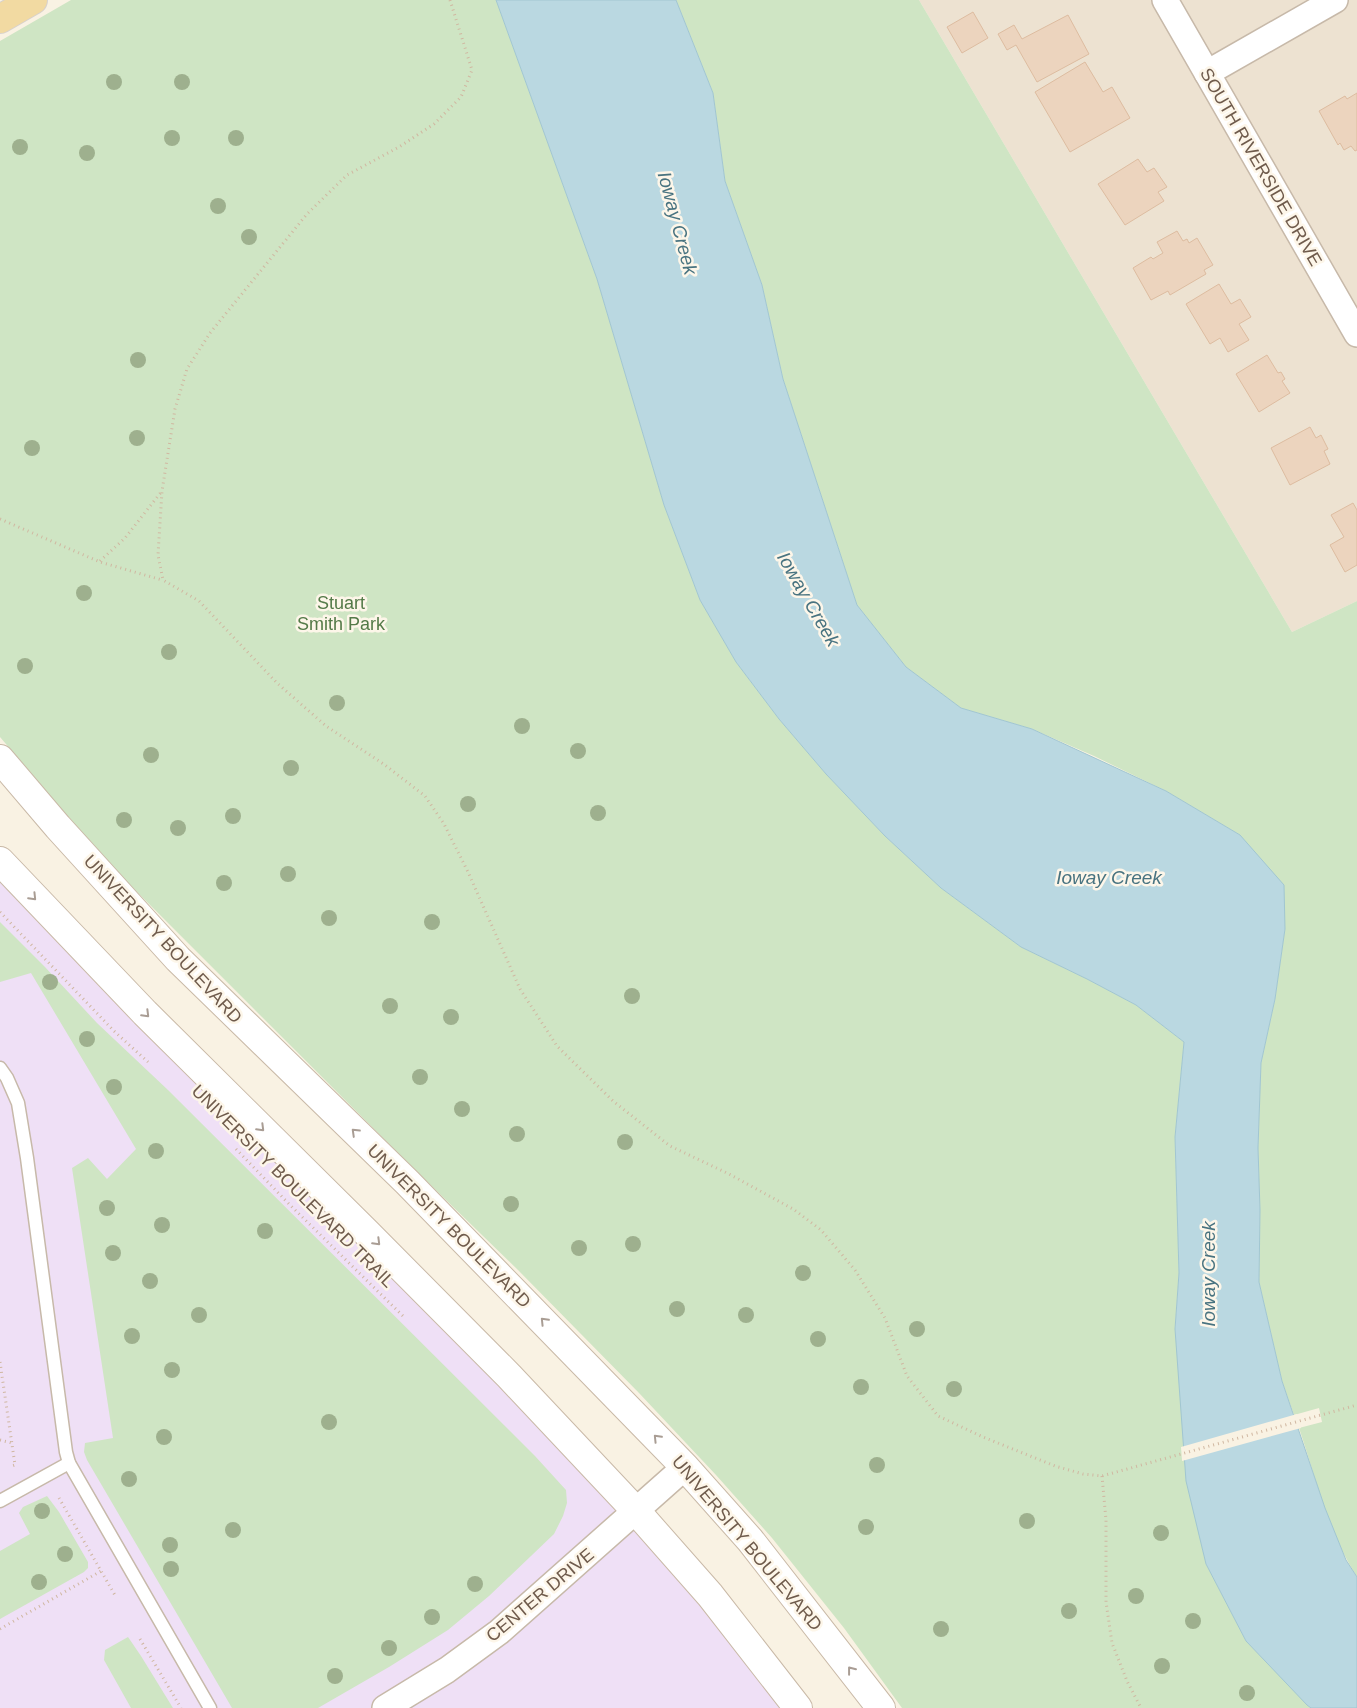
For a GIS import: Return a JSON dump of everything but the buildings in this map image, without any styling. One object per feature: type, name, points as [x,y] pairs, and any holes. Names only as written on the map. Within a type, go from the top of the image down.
[{"type":"main road","points":[[0,19],[33,0]]},
{"type":"main road","name":"UNIVERSITY BOULEVARD","points":[[0,759],[58,827],[178,959],[407,1182],[685,1467],[750,1540],[881,1708]]},
{"type":"main road","points":[[0,861],[145,1013],[509,1376],[636,1512],[710,1595],[798,1708]]},
{"type":"street","name":"SOUTH RIVERSIDE DRIVE","points":[[1165,0],[1357,334]]},
{"type":"street","points":[[1207,72],[1335,0]]},
{"type":"street","name":"CENTER DRIVE","points":[[385,1708],[447,1670],[499,1632],[685,1467]]},
{"type":"lane","points":[[0,1068],[7,1078],[18,1103],[69,1463],[210,1708]]},
{"type":"lane","points":[[0,1501],[69,1463]]},
{"type":"path","points":[[163,580],[158,555],[162,491],[175,409],[187,369],[210,333],[307,214],[347,175],[399,147],[434,124],[461,97],[472,70],[450,0]]},
{"type":"path","points":[[100,562],[124,538],[162,491]]},
{"type":"path","points":[[0,518],[100,562],[163,580],[199,601],[277,683],[326,726],[386,765],[425,796],[444,824],[468,872],[520,989],[557,1046],[613,1101],[670,1146],[729,1174],[793,1209],[821,1230],[855,1270],[885,1318],[907,1376],[938,1416],[983,1437],[1055,1466],[1083,1474],[1102,1476],[1357,1405]]},
{"type":"path","points":[[0,912],[114,1031],[150,1064]]},
{"type":"path","name":"UNIVERSITY BOULEVARD TRAIL","points":[[233,1146],[407,1320]]},
{"type":"path","points":[[0,1362],[15,1465],[7,1469]]},
{"type":"path","points":[[0,1440],[12,1444]]},
{"type":"path","points":[[1102,1476],[1106,1520],[1106,1602],[1112,1643],[1127,1681],[1141,1708]]},
{"type":"path","points":[[60,1498],[116,1597]]},
{"type":"path","points":[[0,1629],[102,1571]]},
{"type":"path","points":[[140,1640],[180,1708]]},
{"type":"shaded area","points":[[919,0],[1357,0],[1357,601],[1292,632]]},
{"type":"shaded area","points":[[0,861],[366,1232],[798,1708],[0,1708]]},
{"type":"green space","name":"Stuart Smith Park","points":[[71,0],[496,0],[597,279],[664,505],[700,600],[736,662],[779,719],[826,774],[885,836],[941,888],[1021,947],[1136,1005],[1184,1042],[1175,1137],[1179,1273],[1175,1328],[1206,1564],[1246,1641],[1311,1708],[902,1708],[844,1628],[772,1538],[716,1475],[639,1393],[518,1270],[412,1167],[102,857],[0,737],[0,41]]},
{"type":"green space","points":[[676,0],[919,0],[1292,632],[1357,601],[1357,1577],[1330,1523],[1299,1428],[1322,1422],[1319,1408],[1294,1415],[1282,1381],[1259,1282],[1260,1210],[1258,1148],[1261,1063],[1275,999],[1285,929],[1240,835],[1166,791],[1094,756],[1032,729],[961,708],[906,667],[857,605],[783,379],[762,285],[725,181],[713,93]]},
{"type":"green space","points":[[0,922],[97,1023],[168,1090],[535,1456],[566,1490],[567,1503],[554,1534],[489,1596],[448,1630],[318,1708],[232,1708],[87,1460],[84,1452],[85,1443],[113,1438],[72,1168],[88,1158],[107,1179],[136,1149],[31,973],[0,982]]},
{"type":"green space","points":[[47,1496],[59,1512],[88,1562],[88,1568],[0,1619],[0,1551],[30,1534],[19,1513],[23,1507]]},
{"type":"green space","points":[[128,1637],[173,1708],[131,1708],[104,1660],[105,1650]]},
{"type":"water","name":"Ioway Creek","points":[[496,0],[676,0],[713,93],[725,181],[762,285],[783,379],[857,605],[906,667],[961,708],[1032,729],[1166,791],[1240,835],[1284,885],[1285,929],[1275,999],[1261,1063],[1258,1148],[1260,1210],[1259,1282],[1282,1381],[1325,1508],[1346,1560],[1357,1577],[1357,1708],[1311,1708],[1307,1705],[1246,1641],[1206,1564],[1186,1481],[1175,1329],[1179,1273],[1175,1137],[1184,1042],[1136,1005],[1021,947],[941,888],[885,836],[826,774],[779,719],[736,662],[700,600],[664,505],[597,279]]},
{"type":"pier","points":[[1297,1414],[1301,1428],[1182,1461],[1181,1447]]}]
